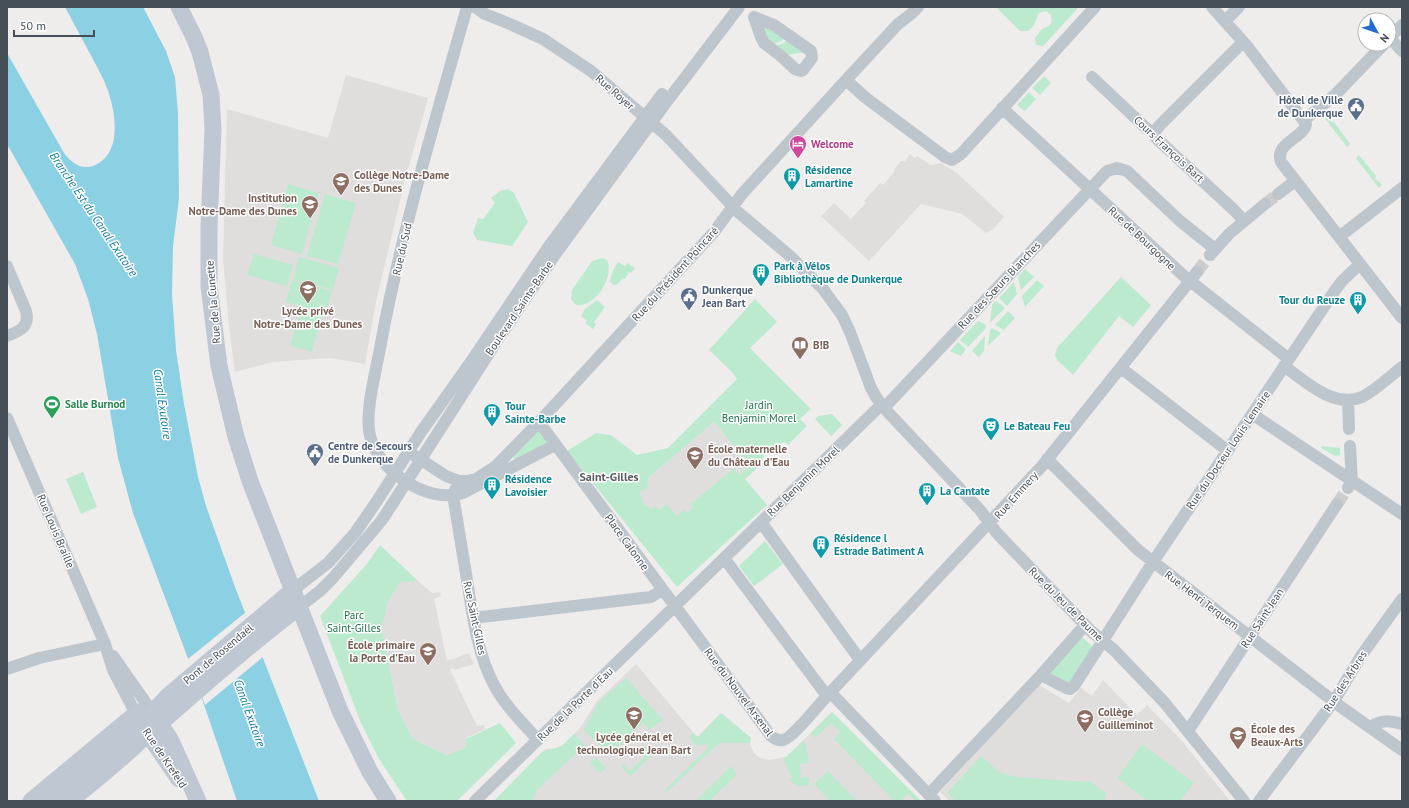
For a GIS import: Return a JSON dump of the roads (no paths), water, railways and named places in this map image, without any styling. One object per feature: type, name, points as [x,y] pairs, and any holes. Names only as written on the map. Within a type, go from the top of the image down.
[{"type":"main road","name":"Rue de la Cunette","points":[[179,7],[191,29],[200,52],[208,77],[212,99],[213,129],[209,226],[209,278],[214,334],[219,366],[232,423],[244,464],[343,719],[370,772],[388,801]]},
{"type":"main road","name":"Boulevard Sainte-Barbe","points":[[272,618],[293,590]]},
{"type":"main road","name":"Boulevard Sainte-Barbe","points":[[272,618],[299,606]]},
{"type":"main road","name":"Pont de Rosendaël","points":[[148,719],[175,700],[272,618]]},
{"type":"main road","points":[[31,801],[148,719]]},
{"type":"main road","points":[[50,801],[148,719]]},
{"type":"main road","points":[[70,801],[148,719]]},
{"type":"main road","name":"Rue de Krefeld","points":[[148,719],[194,801]]},
{"type":"main road","name":"Rue de Krefeld","points":[[148,719],[174,746],[198,801]]},
{"type":"street","name":"Rue du Sud","points":[[453,495],[448,496],[427,492],[395,473],[381,458],[372,442],[368,426],[370,404],[385,325],[406,230],[429,141],[468,7]]},
{"type":"street","name":"Rue Royer","points":[[475,7],[485,14],[526,31],[558,48],[591,71],[670,139],[733,206],[790,256],[834,303],[847,324],[871,388],[883,407]]},
{"type":"street","name":"Rue du Président Poincaré","points":[[462,481],[476,479],[493,468],[538,422],[714,232],[733,206],[846,80],[898,24],[918,7]]},
{"type":"street","points":[[846,80],[866,98],[949,159],[957,158],[1094,7]]},
{"type":"street","points":[[1212,7],[1243,42],[1306,124],[1306,128],[1286,144],[1281,151],[1281,162],[1402,318]]},
{"type":"street","points":[[1225,21],[1239,7]]},
{"type":"street","name":"Boulevard Sainte-Barbe","points":[[293,590],[334,557],[355,533],[549,246],[736,8]]},
{"type":"street","points":[[736,8],[774,25],[811,51],[812,58],[803,70],[801,71],[795,69],[766,44],[761,37],[754,17]]},
{"type":"street","points":[[1154,133],[1159,126],[1243,42]]},
{"type":"street","points":[[1304,120],[1335,94],[1376,52]]},
{"type":"street","name":"Cours François Bart","points":[[1092,77],[1146,128],[1154,133],[1156,138],[1244,221]]},
{"type":"street","name":"Rue de Bourgogne","points":[[1002,108],[1089,189],[1194,276],[1287,363],[1323,393],[1335,398],[1348,400]]},
{"type":"street","name":"Boulevard Sainte-Barbe","points":[[299,606],[326,585],[345,565],[382,520],[408,482],[482,363],[648,120]]},
{"type":"street","name":"Rue des Sœurs Blanches","points":[[883,407],[1107,171],[1117,168],[1130,173],[1212,252],[1244,221]]},
{"type":"street","points":[[1278,194],[1295,181]]},
{"type":"street","points":[[1339,236],[1402,188]]},
{"type":"street","points":[[1244,221],[1265,204]]},
{"type":"street","name":"Rue du Docteur Louis Lemaire","points":[[1042,674],[1068,689],[1072,688],[1153,562],[1339,284],[1360,264]]},
{"type":"street","points":[[7,266],[26,311],[27,318],[26,324],[21,330],[7,336]]},
{"type":"street","name":"Rue Emmery","points":[[828,694],[990,523],[1047,459],[1194,276]]},
{"type":"street","points":[[1349,429],[1348,400],[1365,395],[1402,367]]},
{"type":"street","points":[[1121,368],[1228,451]]},
{"type":"street","name":"Rue Benjamin Morel","points":[[724,558],[883,407]]},
{"type":"street","name":"Rue du Jeu de Paume","points":[[883,407],[980,510],[1004,541],[1085,626],[1114,650],[1164,702],[1244,801]]},
{"type":"street","points":[[1252,414],[1350,484],[1402,514]]},
{"type":"street","name":"Rue Louis Braille","points":[[8,422],[104,644],[148,719]]},
{"type":"street","name":"Place Calonne","points":[[538,422],[674,606]]},
{"type":"street","points":[[453,495],[464,493],[555,445]]},
{"type":"street","points":[[1350,446],[1350,484]]},
{"type":"street","points":[[409,452],[446,476],[462,481],[453,495]]},
{"type":"street","name":"Rue Henri Terquem","points":[[1047,459],[1126,539],[1153,562],[1368,727],[1402,750]]},
{"type":"street","name":"Rue Saint-Gilles","points":[[453,495],[478,644],[494,685],[504,700],[538,740]]},
{"type":"street","name":"Boulevard Sainte-Barbe","points":[[299,606],[308,588],[334,567],[350,550],[377,501]]},
{"type":"street","name":"Rue Saint-Jean","points":[[1188,731],[1337,504]]},
{"type":"street","points":[[761,522],[860,660]]},
{"type":"street","points":[[674,606],[724,558],[828,694],[932,798],[1085,626]]},
{"type":"street","points":[[473,618],[651,597],[662,590]]},
{"type":"street","name":"Rue des Arbres","points":[[1259,801],[1334,701],[1360,656],[1402,599]]},
{"type":"street","name":"Rue du Nouvel Arsenal","points":[[674,606],[774,738],[781,741],[791,736],[828,694]]},
{"type":"street","name":"Rue de la Porte d'Eau","points":[[475,801],[674,606]]},
{"type":"street","points":[[7,669],[38,658],[104,644]]},
{"type":"street","points":[[1368,727],[1379,722],[1386,721],[1402,724]]},
{"type":"water","points":[[65,7],[143,7],[166,51],[175,77],[178,114],[179,198],[173,246],[172,294],[176,350],[184,404],[198,477],[206,506],[235,587],[319,801],[237,801],[189,661],[133,513],[118,458],[97,334],[88,299],[75,264],[7,144],[7,53],[64,153],[70,159],[80,166],[88,167],[93,166],[103,160],[109,153],[115,132],[113,109],[110,98],[103,78]]},
{"type":"tunnel","points":[[1265,204],[1278,194]]},
{"type":"tunnel","points":[[1197,272],[1210,255]]},
{"type":"tunnel","points":[[1337,504],[1348,488]]},
{"type":"place","name":"Hôtel de Ville de Dunkerque","points":[[1356,121]]},
{"type":"place","name":"Welcome","points":[[798,159]]},
{"type":"place","name":"Résidence Lamartine","points":[[792,191]]},
{"type":"place","name":"Collège Notre-Dame des Dunes","points":[[341,196]]},
{"type":"place","name":"Institution Notre-Dame des Dunes","points":[[310,219]]},
{"type":"place","name":"Park à Vélos Bibliothèque de Dunkerque","points":[[761,287]]},
{"type":"place","name":"Lycée privé Notre-Dame des Dunes","points":[[308,304]]},
{"type":"place","name":"Dunkerque Jean Bart","points":[[689,311]]},
{"type":"place","name":"Tour du Reuze","points":[[1358,315]]},
{"type":"place","name":"B!B","points":[[800,360]]},
{"type":"place","name":"Salle Burnod","points":[[52,419]]},
{"type":"place","name":"Tour Sainte-Barbe","points":[[492,427]]},
{"type":"place","name":"Le Bateau Feu","points":[[991,441]]},
{"type":"place","name":"Centre de Secours de Dunkerque","points":[[315,467]]},
{"type":"place","name":"École maternelle du Château d'Eau","points":[[695,470]]},
{"type":"place","name":"Résidence Lavoisier","points":[[492,500]]},
{"type":"place","name":"La Cantate","points":[[927,506]]},
{"type":"place","name":"Résidence l Estrade Batiment A","points":[[821,559]]},
{"type":"place","name":"École primaire la Porte d'Eau","points":[[428,666]]},
{"type":"place","name":"Lycée général et technologique Jean Bart","points":[[634,730]]},
{"type":"place","name":"Collège Guilleminot","points":[[1085,733]]},
{"type":"place","name":"École des Beaux-Arts","points":[[1238,750]]},
{"type":"district","name":"Saint-Gilles","points":[[609,476]]},
{"type":"water label","name":"Branche Est du Canal Exutoire","points":[[94,214]]},
{"type":"water label","name":"Canal Exutoire","points":[[163,404]]},
{"type":"water label","name":"Canal Exutoire","points":[[250,713]]},
{"type":"park label","name":"Jardin Benjamin Morel","points":[[759,411]]},
{"type":"park label","name":"Parc Saint-Gilles","points":[[354,621]]}]
